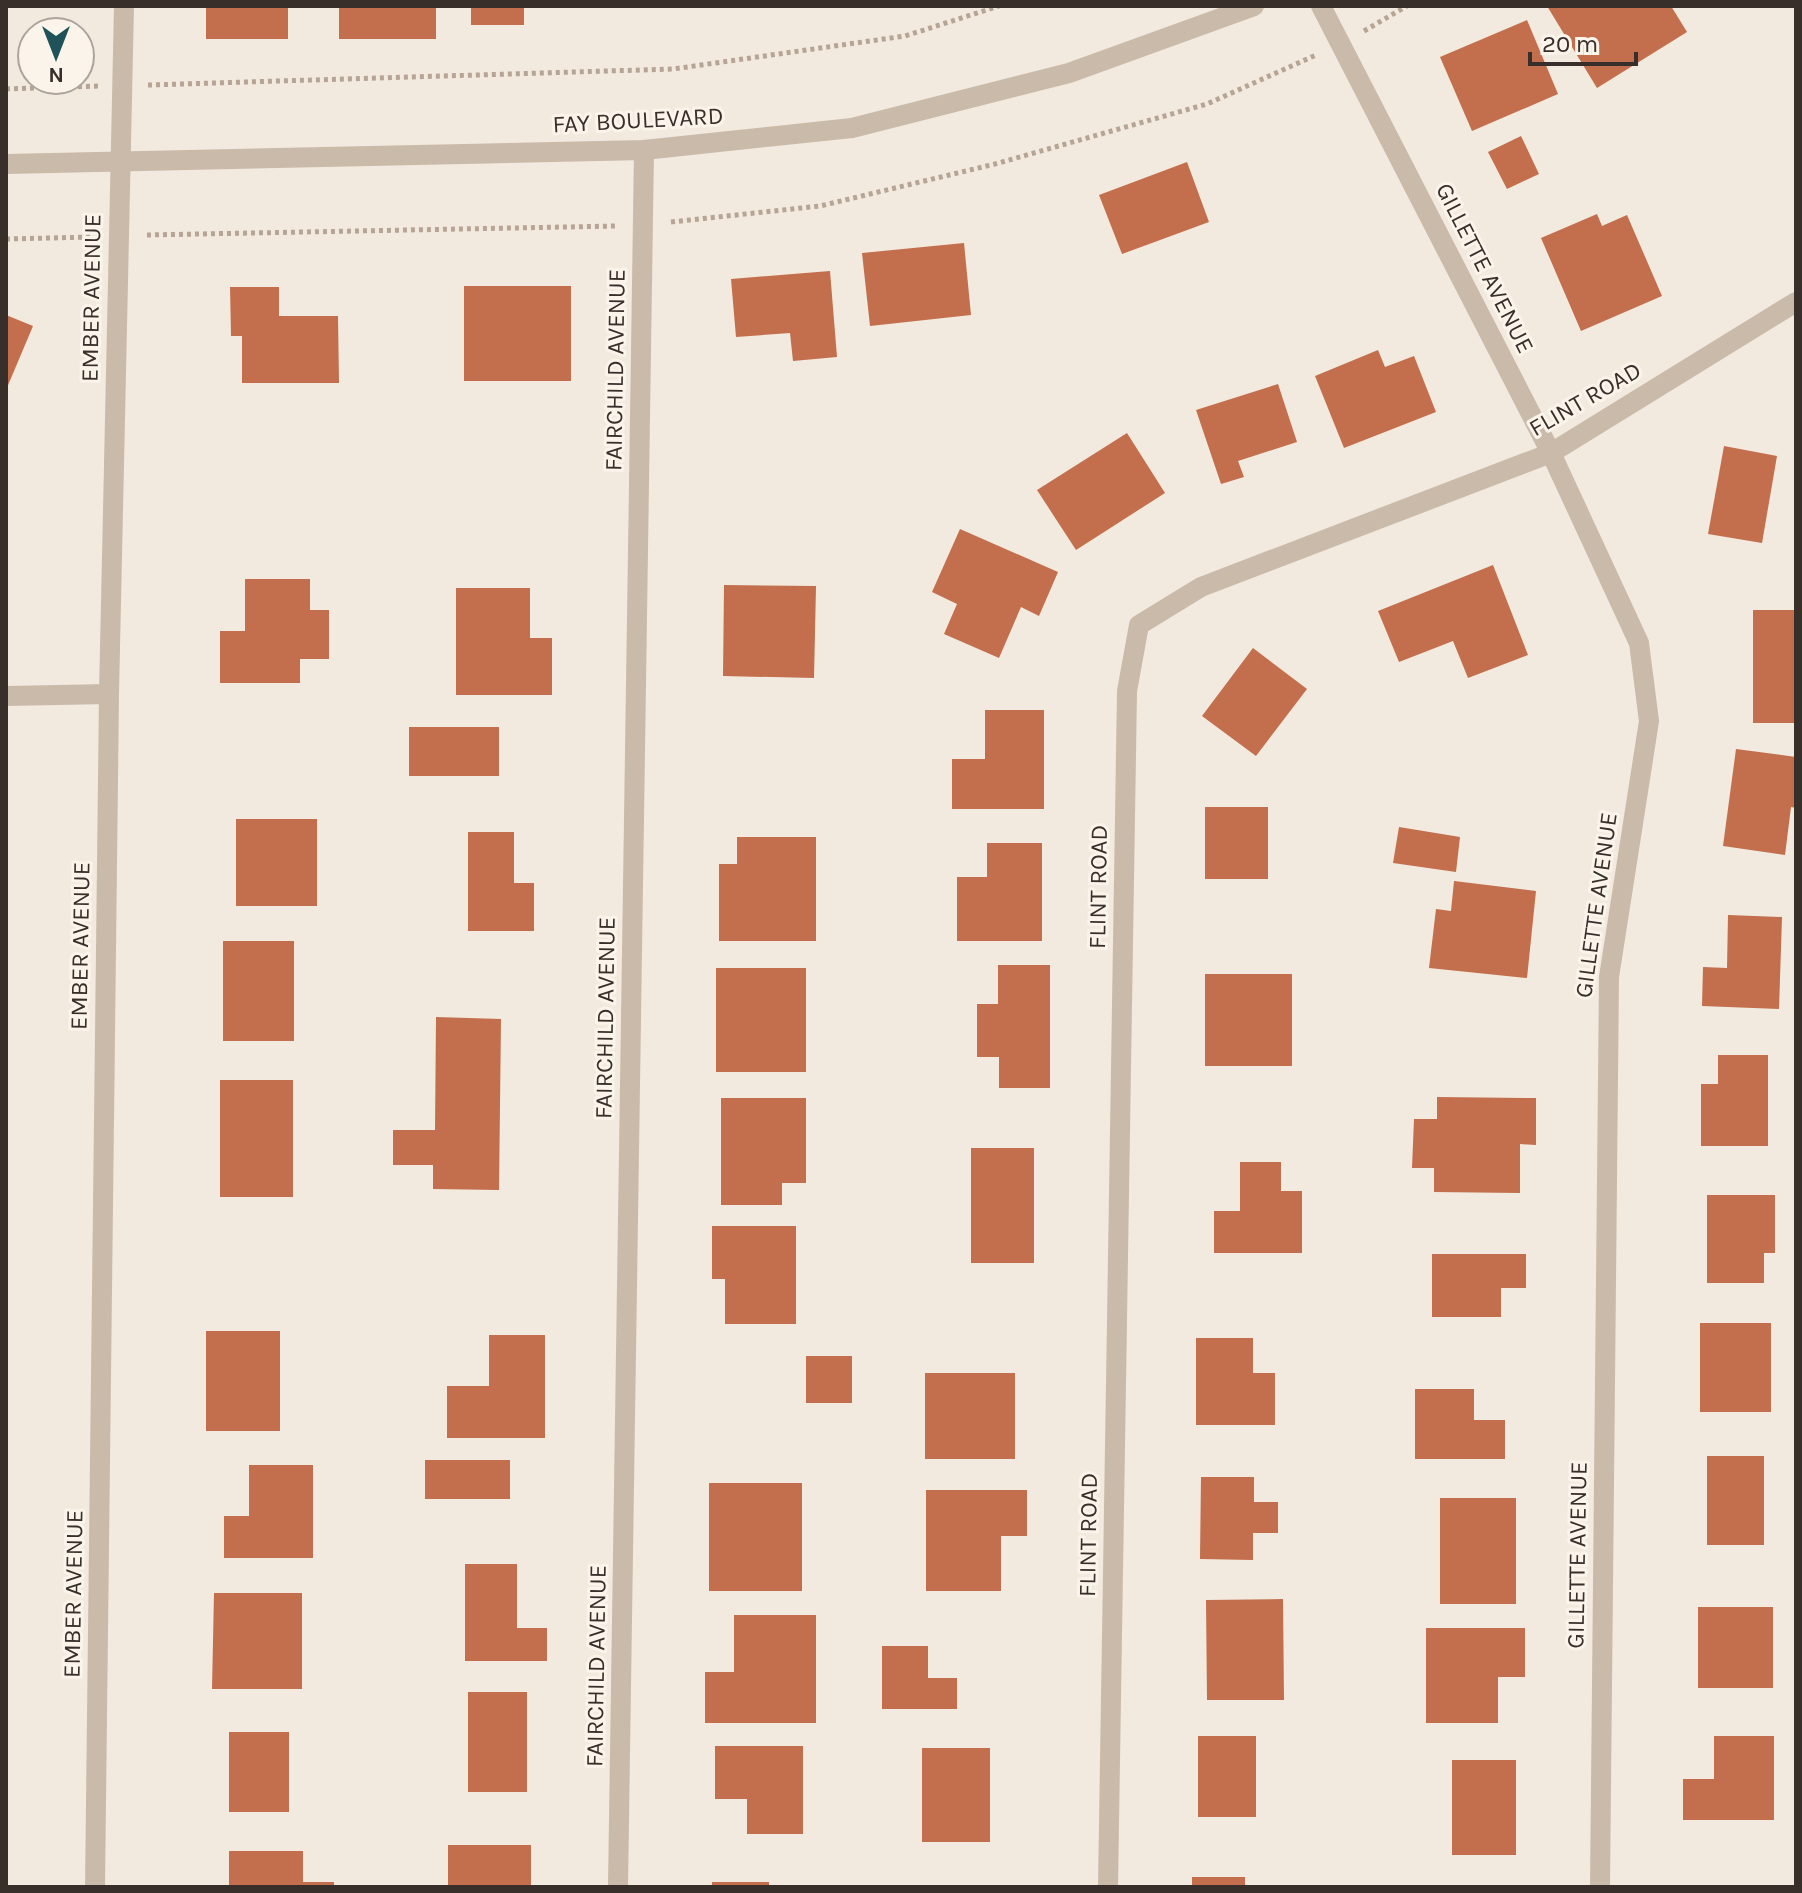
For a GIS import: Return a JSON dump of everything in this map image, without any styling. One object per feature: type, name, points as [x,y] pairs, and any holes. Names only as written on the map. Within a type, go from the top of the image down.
[{"type":"street","name":"EMBER AVENUE","points":[[95,1887],[109,694],[124,6]]},
{"type":"street","name":"FAY BOULEVARD","points":[[6,164],[644,150],[852,128],[1069,73],[1254,6]]},
{"type":"street","name":"GILLETTE AVENUE","points":[[1321,6],[1551,453],[1639,643],[1649,721],[1609,977],[1600,1887]]},
{"type":"street","name":"FAIRCHILD AVENUE","points":[[618,1887],[644,150]]},
{"type":"street","name":"FLINT ROAD","points":[[1108,1887],[1127,691],[1139,625],[1201,587],[1551,453],[1796,302]]},
{"type":"street","points":[[6,696],[109,694]]},
{"type":"path","points":[[6,89],[673,69],[905,36],[999,6]]},
{"type":"path","points":[[6,239],[643,225],[820,206],[995,164],[1207,104],[1341,44],[1407,6]]},
{"type":"building","points":[[206,6],[288,6],[288,39],[206,39]]},
{"type":"building","points":[[339,6],[436,6],[436,39],[339,39]]},
{"type":"building","points":[[471,6],[524,6],[524,25],[471,25]]},
{"type":"building","points":[[1547,6],[1671,6],[1687,32],[1597,88]]},
{"type":"building","points":[[1527,20],[1558,94],[1472,131],[1440,57]]},
{"type":"building","points":[[1521,136],[1539,174],[1507,189],[1488,152]]},
{"type":"building","points":[[1187,162],[1209,222],[1122,254],[1099,195]]},
{"type":"building","points":[[1597,214],[1602,226],[1627,215],[1662,296],[1581,331],[1541,238]]},
{"type":"building","points":[[964,243],[971,315],[870,326],[862,253]]},
{"type":"building","points":[[830,271],[837,357],[793,361],[790,333],[736,337],[731,279]]},
{"type":"building","points":[[464,286],[571,286],[571,381],[464,381]]},
{"type":"building","points":[[230,287],[279,287],[279,316],[338,316],[339,383],[242,383],[242,336],[231,336]]},
{"type":"building","points":[[6,315],[33,326],[6,390]]},
{"type":"building","points":[[1378,350],[1385,367],[1414,356],[1436,412],[1344,448],[1315,376]]},
{"type":"building","points":[[1278,384],[1297,442],[1238,461],[1244,477],[1221,484],[1196,410]]},
{"type":"building","points":[[1127,433],[1165,493],[1076,550],[1037,490]]},
{"type":"building","points":[[1724,446],[1777,456],[1762,543],[1708,534]]},
{"type":"building","points":[[960,529],[1058,572],[1039,616],[1021,607],[999,658],[944,634],[957,604],[932,592]]},
{"type":"building","points":[[1493,565],[1528,655],[1468,678],[1453,641],[1399,662],[1378,611]]},
{"type":"building","points":[[245,579],[310,579],[310,610],[329,610],[329,659],[300,659],[300,683],[220,683],[220,631],[245,631]]},
{"type":"building","points":[[724,585],[816,586],[814,678],[723,676]]},
{"type":"building","points":[[456,588],[530,588],[530,638],[552,638],[552,695],[456,695]]},
{"type":"building","points":[[1753,610],[1796,610],[1796,723],[1753,723]]},
{"type":"building","points":[[1253,648],[1307,689],[1256,756],[1202,716]]},
{"type":"building","points":[[985,710],[1044,710],[1044,809],[952,809],[952,759],[985,759]]},
{"type":"building","points":[[409,727],[499,727],[499,776],[409,776]]},
{"type":"building","points":[[1736,749],[1796,757],[1796,808],[1791,807],[1785,855],[1723,846]]},
{"type":"building","points":[[1205,807],[1268,807],[1268,879],[1205,879]]},
{"type":"building","points":[[236,819],[317,819],[317,906],[236,906]]},
{"type":"building","points":[[1399,827],[1460,837],[1456,872],[1393,863]]},
{"type":"building","points":[[468,832],[514,832],[514,883],[534,883],[534,931],[468,931]]},
{"type":"building","points":[[737,837],[816,837],[816,941],[719,941],[719,864],[737,864]]},
{"type":"building","points":[[987,843],[1042,843],[1042,941],[957,941],[957,877],[987,877]]},
{"type":"building","points":[[1454,881],[1536,891],[1527,978],[1429,968],[1436,909],[1451,911]]},
{"type":"building","points":[[1728,915],[1782,917],[1779,1009],[1702,1006],[1703,967],[1727,968]]},
{"type":"building","points":[[223,941],[294,941],[294,1041],[223,1041]]},
{"type":"building","points":[[998,965],[1050,965],[1050,1088],[999,1088],[999,1057],[977,1057],[977,1004],[998,1004]]},
{"type":"building","points":[[716,968],[806,968],[806,1072],[716,1072]]},
{"type":"building","points":[[1205,974],[1292,974],[1292,1066],[1205,1066]]},
{"type":"building","points":[[436,1017],[501,1019],[499,1190],[433,1189],[433,1165],[393,1165],[393,1130],[435,1130]]},
{"type":"building","points":[[1718,1055],[1768,1055],[1768,1146],[1701,1146],[1701,1084],[1718,1084]]},
{"type":"building","points":[[220,1080],[293,1080],[293,1197],[220,1197]]},
{"type":"building","points":[[1437,1097],[1536,1098],[1536,1145],[1520,1144],[1520,1193],[1434,1192],[1434,1168],[1412,1168],[1414,1119],[1437,1119]]},
{"type":"building","points":[[721,1098],[806,1098],[806,1183],[782,1183],[782,1205],[721,1205]]},
{"type":"building","points":[[971,1148],[1034,1148],[1034,1263],[971,1263]]},
{"type":"building","points":[[1240,1162],[1281,1162],[1281,1191],[1302,1191],[1302,1253],[1214,1253],[1214,1211],[1240,1211]]},
{"type":"building","points":[[1707,1195],[1775,1195],[1775,1253],[1764,1253],[1764,1283],[1707,1283]]},
{"type":"building","points":[[712,1226],[796,1226],[796,1324],[725,1324],[725,1279],[712,1279]]},
{"type":"building","points":[[1432,1254],[1526,1254],[1526,1288],[1501,1288],[1501,1317],[1432,1317]]},
{"type":"building","points":[[1700,1323],[1771,1323],[1771,1412],[1700,1412]]},
{"type":"building","points":[[206,1331],[280,1331],[280,1431],[206,1431]]},
{"type":"building","points":[[489,1335],[545,1335],[545,1438],[447,1438],[447,1386],[489,1386]]},
{"type":"building","points":[[1196,1338],[1253,1338],[1253,1373],[1275,1373],[1275,1425],[1196,1425]]},
{"type":"building","points":[[806,1356],[852,1356],[852,1403],[806,1403]]},
{"type":"building","points":[[925,1373],[1015,1373],[1015,1459],[925,1459]]},
{"type":"building","points":[[1415,1389],[1474,1389],[1474,1420],[1505,1420],[1505,1459],[1415,1459]]},
{"type":"building","points":[[1707,1456],[1764,1456],[1764,1545],[1707,1545]]},
{"type":"building","points":[[425,1460],[510,1460],[510,1499],[425,1499]]},
{"type":"building","points":[[249,1465],[313,1465],[313,1558],[224,1558],[224,1516],[249,1516]]},
{"type":"building","points":[[1201,1477],[1254,1477],[1254,1502],[1278,1502],[1278,1533],[1253,1533],[1253,1560],[1200,1559]]},
{"type":"building","points":[[709,1483],[802,1483],[802,1591],[709,1591]]},
{"type":"building","points":[[926,1490],[1027,1490],[1027,1536],[1001,1536],[1001,1591],[926,1591]]},
{"type":"building","points":[[1440,1498],[1516,1498],[1516,1604],[1440,1604]]},
{"type":"building","points":[[465,1564],[517,1564],[517,1628],[547,1628],[547,1661],[465,1661]]},
{"type":"building","points":[[214,1593],[302,1593],[302,1689],[212,1689]]},
{"type":"building","points":[[1283,1599],[1284,1700],[1207,1700],[1206,1600]]},
{"type":"building","points":[[1698,1607],[1773,1607],[1773,1688],[1698,1688]]},
{"type":"building","points":[[734,1615],[816,1615],[816,1723],[705,1723],[705,1672],[734,1672]]},
{"type":"building","points":[[1426,1628],[1525,1628],[1525,1677],[1498,1677],[1498,1723],[1426,1723]]},
{"type":"building","points":[[882,1646],[928,1646],[928,1678],[957,1678],[957,1709],[882,1709]]},
{"type":"building","points":[[468,1692],[527,1692],[527,1792],[468,1792]]},
{"type":"building","points":[[229,1732],[289,1732],[289,1812],[229,1812]]},
{"type":"building","points":[[1198,1736],[1256,1736],[1256,1817],[1198,1817]]},
{"type":"building","points":[[1714,1736],[1774,1736],[1774,1820],[1683,1820],[1683,1779],[1714,1779]]},
{"type":"building","points":[[715,1746],[803,1746],[803,1834],[747,1834],[747,1799],[715,1799]]},
{"type":"building","points":[[922,1748],[990,1748],[990,1842],[922,1842]]},
{"type":"building","points":[[1452,1760],[1516,1760],[1516,1855],[1452,1855]]},
{"type":"building","points":[[448,1845],[531,1845],[531,1887],[448,1887]]},
{"type":"building","points":[[229,1851],[303,1851],[303,1882],[334,1882],[334,1887],[229,1887]]},
{"type":"building","points":[[1192,1877],[1245,1877],[1245,1887],[1192,1887]]},
{"type":"building","points":[[712,1882],[769,1882],[769,1887],[712,1887]]}]
